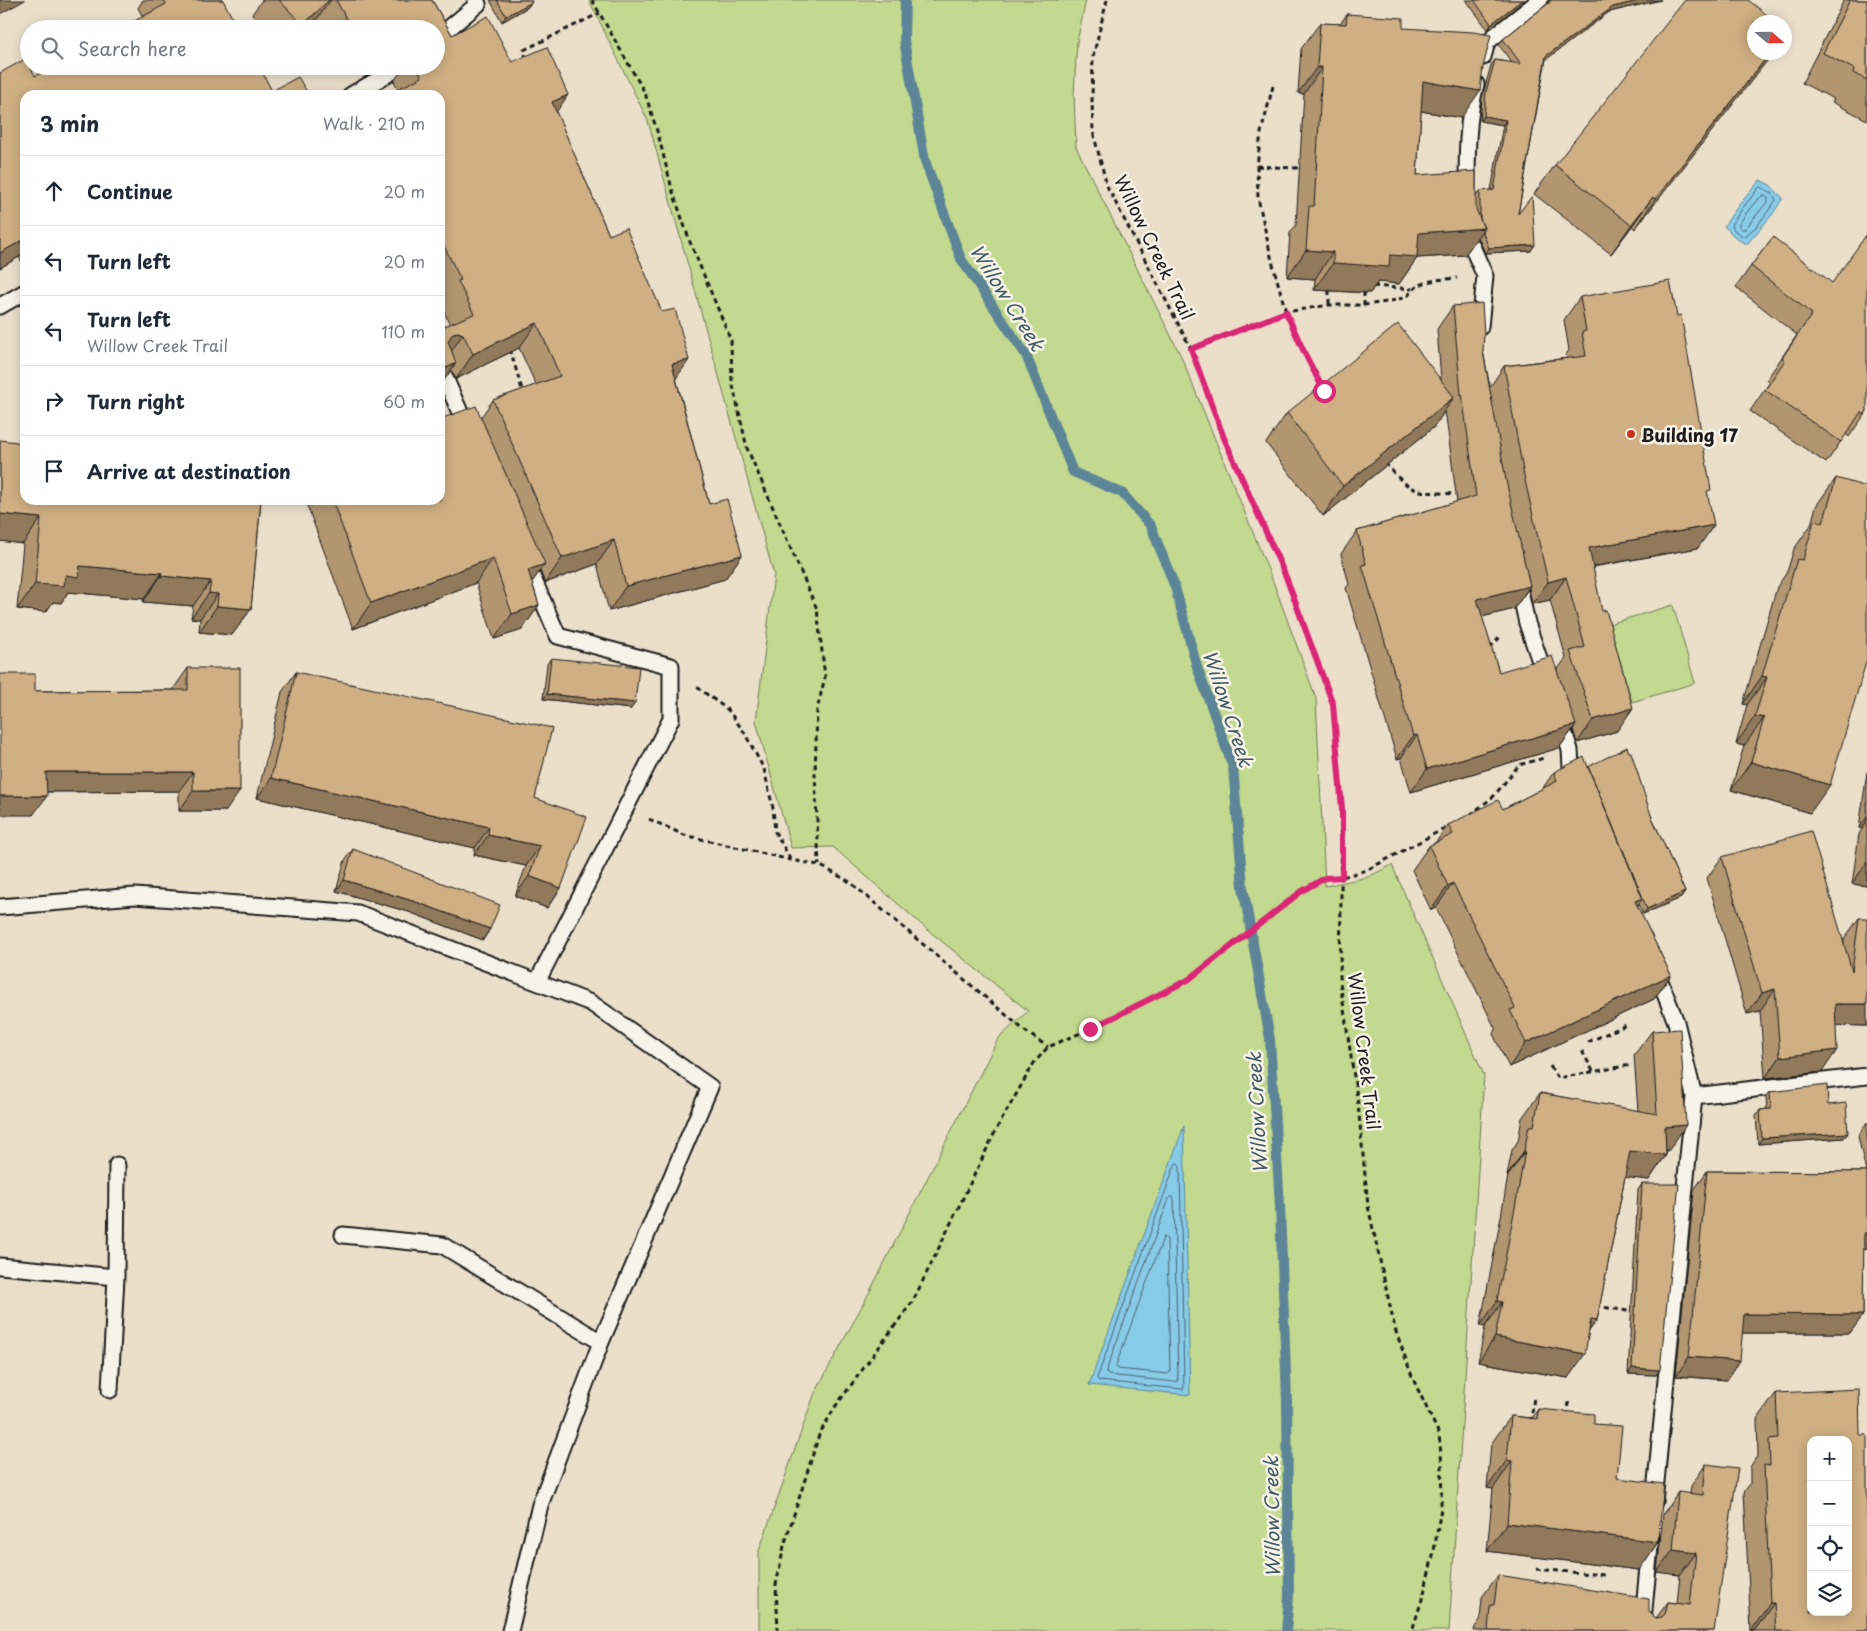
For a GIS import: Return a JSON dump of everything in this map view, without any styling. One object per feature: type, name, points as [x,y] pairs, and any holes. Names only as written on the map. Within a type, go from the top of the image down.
[{"type":"lane","points":[[445,32],[478,4],[476,0]]},
{"type":"lane","points":[[1479,343],[1485,276],[1468,235],[1467,153],[1473,96],[1487,42],[1540,0]]},
{"type":"lane","points":[[360,90],[386,75]]},
{"type":"lane","points":[[0,306],[20,295]]},
{"type":"lane","points":[[445,377],[476,447]]},
{"type":"lane","points":[[519,546],[558,636],[672,666],[671,719],[537,982]]},
{"type":"lane","points":[[1514,567],[1527,623],[1570,750],[1571,767],[1583,794]]},
{"type":"lane","points":[[0,907],[134,896],[358,913],[591,1003],[710,1087],[600,1342],[540,1505],[510,1631]]},
{"type":"lane","points":[[1642,1631],[1694,1096],[1676,1022],[1650,955]]},
{"type":"lane","points":[[1694,1096],[1867,1076]]},
{"type":"lane","points":[[110,1390],[116,1277],[117,1165]]},
{"type":"lane","points":[[343,1235],[442,1245],[600,1342]]},
{"type":"lane","points":[[0,1266],[116,1277]]},
{"type":"path","points":[[592,0],[645,93],[672,189],[687,234],[731,340],[732,381],[747,448],[817,609],[825,677],[816,710],[815,774],[819,865]]},
{"type":"path","name":"Willow Creek Trail","points":[[1107,0],[1093,57],[1092,99],[1093,132],[1107,186],[1191,349],[1224,438],[1286,577],[1333,704],[1342,809],[1340,982],[1358,1104],[1368,1206],[1395,1329],[1413,1379],[1438,1434],[1442,1465],[1441,1508],[1434,1551],[1412,1631]]},
{"type":"path","points":[[519,62],[528,58],[524,50],[600,14]]},
{"type":"path","points":[[1273,86],[1261,133],[1257,166],[1258,198],[1286,312],[1324,391]]},
{"type":"path","points":[[1257,166],[1296,168],[1311,166]]},
{"type":"path","points":[[1191,349],[1286,312],[1329,304],[1364,305],[1387,302],[1407,297],[1412,289],[1422,282],[1462,278]]},
{"type":"path","points":[[1370,286],[1412,289]]},
{"type":"path","points":[[1329,290],[1329,304]]},
{"type":"path","points":[[1364,292],[1364,305]]},
{"type":"path","points":[[510,348],[523,395]]},
{"type":"path","points":[[1378,456],[1403,484],[1410,489],[1418,492],[1454,494]]},
{"type":"path","points":[[1490,649],[1500,637]]},
{"type":"path","points":[[672,666],[699,690],[728,710],[744,732],[764,770],[773,808],[775,832],[791,860]]},
{"type":"path","points":[[1470,823],[1467,816],[1492,797],[1520,765],[1552,756]]},
{"type":"path","points":[[626,807],[684,835],[819,865],[850,882],[1025,1031],[1048,1047]]},
{"type":"path","points":[[778,1631],[776,1586],[784,1546],[819,1435],[835,1408],[914,1301],[997,1128],[1034,1063],[1048,1047],[1090,1029],[1188,980],[1302,891],[1325,878],[1342,877],[1367,870],[1451,824]]},
{"type":"path","points":[[1436,833],[1438,839]]},
{"type":"path","points":[[1588,1042],[1626,1025]]},
{"type":"path","points":[[1582,1051],[1593,1071]]},
{"type":"path","points":[[1550,1066],[1558,1078],[1631,1065]]},
{"type":"path","points":[[1590,1305],[1628,1311]]},
{"type":"path","points":[[1530,1431],[1534,1396]]},
{"type":"path","points":[[1567,1418],[1569,1402]]},
{"type":"path","points":[[1536,1569],[1604,1575]]},
{"type":"green space","points":[[589,0],[1086,0],[1077,42],[1074,94],[1076,147],[1181,356],[1274,584],[1316,698],[1325,886],[1368,877],[1392,865],[1484,1075],[1449,1631],[759,1631],[759,1551],[814,1395],[869,1293],[998,1039],[1028,1011],[929,931],[833,847],[791,848],[756,721],[774,575],[648,121]]},
{"type":"green space","points":[[1673,605],[1695,683],[1632,702],[1609,624]]},
{"type":"water","points":[[1760,180],[1770,185],[1783,198],[1772,215],[1747,244],[1737,239],[1724,226]]},
{"type":"water","points":[[1184,1126],[1190,1395],[1089,1385]]},
{"type":"building","points":[[164,0],[223,0],[233,20],[137,20],[166,4]]},
{"type":"building","points":[[279,0],[329,0],[308,20],[298,20]]},
{"type":"building","points":[[336,0],[432,0],[443,20],[347,20]]},
{"type":"building","points":[[497,0],[531,0],[532,2],[506,16]]},
{"type":"building","points":[[1474,0],[1522,0],[1491,24]]},
{"type":"building","points":[[1550,0],[1642,0],[1613,7],[1546,56],[1518,214],[1532,196],[1535,245],[1489,248],[1482,231],[1484,228],[1480,219],[1480,191],[1494,190],[1506,120],[1484,116],[1486,92],[1495,60],[1521,64],[1503,39],[1550,2]]},
{"type":"building","points":[[1685,0],[1748,0],[1767,15],[1747,15],[1747,60],[1765,60],[1655,199],[1653,197],[1631,225],[1555,165]]},
{"type":"building","points":[[1850,0],[1867,0],[1867,80],[1853,73],[1854,69],[1823,53]]},
{"type":"building","points":[[1347,14],[1403,18],[1403,28],[1473,32],[1491,35],[1483,67],[1480,91],[1423,81],[1417,175],[1476,171],[1476,209],[1484,228],[1419,233],[1417,257],[1390,255],[1389,267],[1333,263],[1333,252],[1306,250],[1309,206],[1314,206],[1322,67],[1317,67],[1320,23],[1346,24]]},
{"type":"building","points":[[488,16],[512,62],[547,47],[568,95],[552,102],[609,235],[626,228],[662,312],[675,309],[689,360],[672,364],[709,504],[727,499],[742,555],[626,586],[614,540],[562,558],[493,400],[560,376],[537,323],[473,354],[463,334],[453,333],[448,341],[456,363],[445,368],[445,326],[474,314],[458,281],[461,280],[445,248],[445,90],[396,90],[422,77],[421,75],[445,75],[445,23],[452,35]]},
{"type":"building","points":[[20,62],[20,75],[35,76],[264,75],[271,90],[20,90],[20,242],[0,253],[0,73]]},
{"type":"building","points":[[298,77],[306,90],[274,90]]},
{"type":"building","points":[[1867,234],[1867,411],[1864,415],[1861,412],[1841,442],[1765,390],[1785,360],[1782,358],[1812,314],[1751,266],[1773,237],[1832,283]]},
{"type":"building","points":[[1670,281],[1677,316],[1681,315],[1711,490],[1707,491],[1714,525],[1589,548],[1602,611],[1606,610],[1633,708],[1593,720],[1570,651],[1585,647],[1566,577],[1548,582],[1524,476],[1504,366],[1586,356],[1582,332],[1586,331],[1580,297]]},
{"type":"building","points":[[1482,303],[1483,351],[1506,480],[1530,586],[1477,599],[1499,672],[1552,656],[1576,725],[1427,769],[1417,735],[1413,736],[1362,565],[1366,564],[1357,531],[1476,496],[1461,395],[1453,306]]},
{"type":"building","points":[[1398,324],[1454,397],[1343,486],[1287,413]]},
{"type":"building","points":[[476,406],[545,564],[528,570],[539,605],[512,614],[493,558],[371,603],[334,505],[445,505],[445,417]]},
{"type":"building","points":[[0,440],[20,442],[20,505],[261,505],[251,609],[217,606],[218,594],[209,593],[211,581],[161,576],[162,573],[80,566],[79,577],[66,575],[64,586],[35,584],[41,518],[0,514]]},
{"type":"building","points":[[1836,478],[1867,487],[1867,659],[1830,785],[1751,762],[1764,718],[1755,716],[1767,677],[1762,676],[1797,559],[1803,560],[1814,521],[1823,523]]},
{"type":"building","points":[[551,658],[639,667],[635,703],[547,694]]},
{"type":"building","points":[[188,668],[240,668],[240,791],[193,791],[193,772],[46,772],[47,796],[0,796],[0,674],[35,674],[35,691],[188,690]]},
{"type":"building","points":[[296,672],[552,728],[535,798],[587,817],[561,888],[529,876],[540,846],[488,835],[489,827],[271,778]]},
{"type":"building","points":[[1627,747],[1629,752],[1631,752],[1651,815],[1685,892],[1647,909],[1588,767]]},
{"type":"building","points":[[1584,757],[1643,898],[1635,901],[1671,975],[1526,1043],[1510,1010],[1515,1008],[1453,883],[1448,886],[1429,846],[1453,834],[1448,825],[1498,800],[1503,809],[1557,781],[1554,772]]},
{"type":"building","points":[[1811,831],[1852,971],[1859,918],[1867,918],[1867,1004],[1835,1004],[1837,1050],[1780,1057],[1775,989],[1762,993],[1722,857]]},
{"type":"building","points":[[353,849],[500,905],[490,929],[416,902],[344,880]]},
{"type":"building","points":[[1680,1029],[1686,1125],[1665,1127],[1666,1155],[1630,1151],[1597,1320],[1591,1319],[1585,1354],[1495,1337],[1502,1302],[1497,1301],[1524,1151],[1529,1126],[1534,1126],[1540,1093],[1657,1114],[1652,1031]]},
{"type":"building","points":[[1827,1085],[1828,1105],[1846,1103],[1848,1133],[1762,1138],[1760,1110],[1771,1109],[1770,1092]]},
{"type":"building","points":[[1707,1171],[1867,1172],[1867,1233],[1864,1233],[1863,1315],[1744,1314],[1740,1361],[1689,1357]]},
{"type":"building","points":[[1642,1184],[1679,1184],[1660,1370],[1632,1368]]},
{"type":"building","points":[[1859,1389],[1860,1435],[1867,1435],[1867,1631],[1776,1631],[1774,1603],[1770,1603],[1764,1465],[1770,1466],[1769,1440],[1778,1439],[1776,1393]]},
{"type":"building","points":[[1538,1409],[1594,1414],[1594,1424],[1622,1426],[1617,1478],[1664,1484],[1658,1542],[1507,1523],[1512,1461],[1507,1460],[1511,1416],[1537,1419]]},
{"type":"building","points":[[1706,1464],[1738,1468],[1714,1631],[1488,1631],[1490,1605],[1494,1605],[1498,1575],[1649,1599],[1649,1612],[1656,1618],[1662,1617],[1665,1614],[1668,1602],[1690,1605],[1696,1553],[1673,1550],[1678,1492],[1703,1495]]},
{"type":"waterway","name":"Willow Creek","points":[[905,0],[904,40],[925,161],[961,259],[1026,355],[1073,472],[1122,493],[1151,526],[1175,587],[1197,667],[1233,767],[1243,887],[1270,1039],[1280,1207],[1287,1401],[1289,1597],[1286,1631]]},
{"type":"place","name":"Building 17","points":[[1631,434]]},
{"type":"route","points":[[1090,1029],[1188,980],[1302,891],[1325,878],[1342,877],[1342,809],[1333,704],[1286,577],[1224,438],[1191,349],[1286,312],[1324,391]]}]
